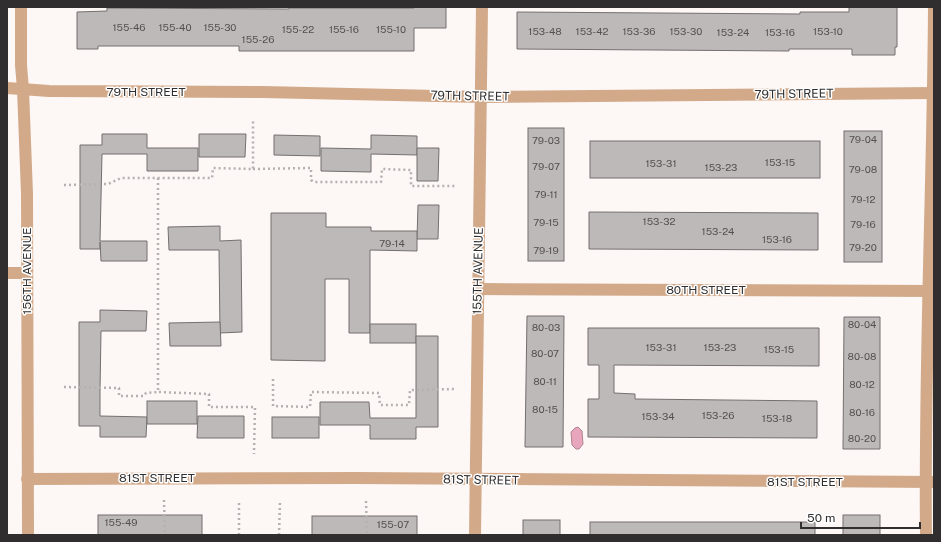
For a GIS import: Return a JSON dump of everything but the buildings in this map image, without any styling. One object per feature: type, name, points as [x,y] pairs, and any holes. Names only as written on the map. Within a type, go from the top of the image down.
[{"type":"street","name":"156TH AVENUE","points":[[21,7],[21,65],[27,194],[28,535]]},
{"type":"street","name":"155TH AVENUE","points":[[475,535],[482,7]]},
{"type":"street","points":[[926,535],[930,482],[934,7]]},
{"type":"street","name":"79TH STREET","points":[[7,88],[65,91],[270,92],[481,97],[934,93]]},
{"type":"street","points":[[7,273],[27,273]]},
{"type":"street","name":"80TH STREET","points":[[478,289],[931,291]]},
{"type":"street","name":"81ST STREET","points":[[28,479],[357,478],[930,482]]},
{"type":"path","points":[[253,119],[253,168]]},
{"type":"path","points":[[64,185],[108,184],[121,178],[212,178],[213,168],[311,168],[311,180],[314,182],[381,182],[382,169],[411,170],[411,186],[457,186]]},
{"type":"path","points":[[158,178],[158,392]]},
{"type":"path","points":[[273,379],[273,406],[310,407],[311,392],[379,392],[380,405],[409,405],[410,390],[456,389]]},
{"type":"path","points":[[64,388],[118,388],[119,396],[144,396],[146,393],[158,392],[209,394],[209,407],[255,408],[254,454]]},
{"type":"path","points":[[164,500],[165,535]]},
{"type":"path","points":[[239,500],[239,535]]},
{"type":"path","points":[[279,535],[280,501]]},
{"type":"path","points":[[366,501],[367,535]]},
{"type":"shaded area","points":[[578,427],[582,431],[583,444],[579,449],[576,449],[572,445],[571,432]]}]
